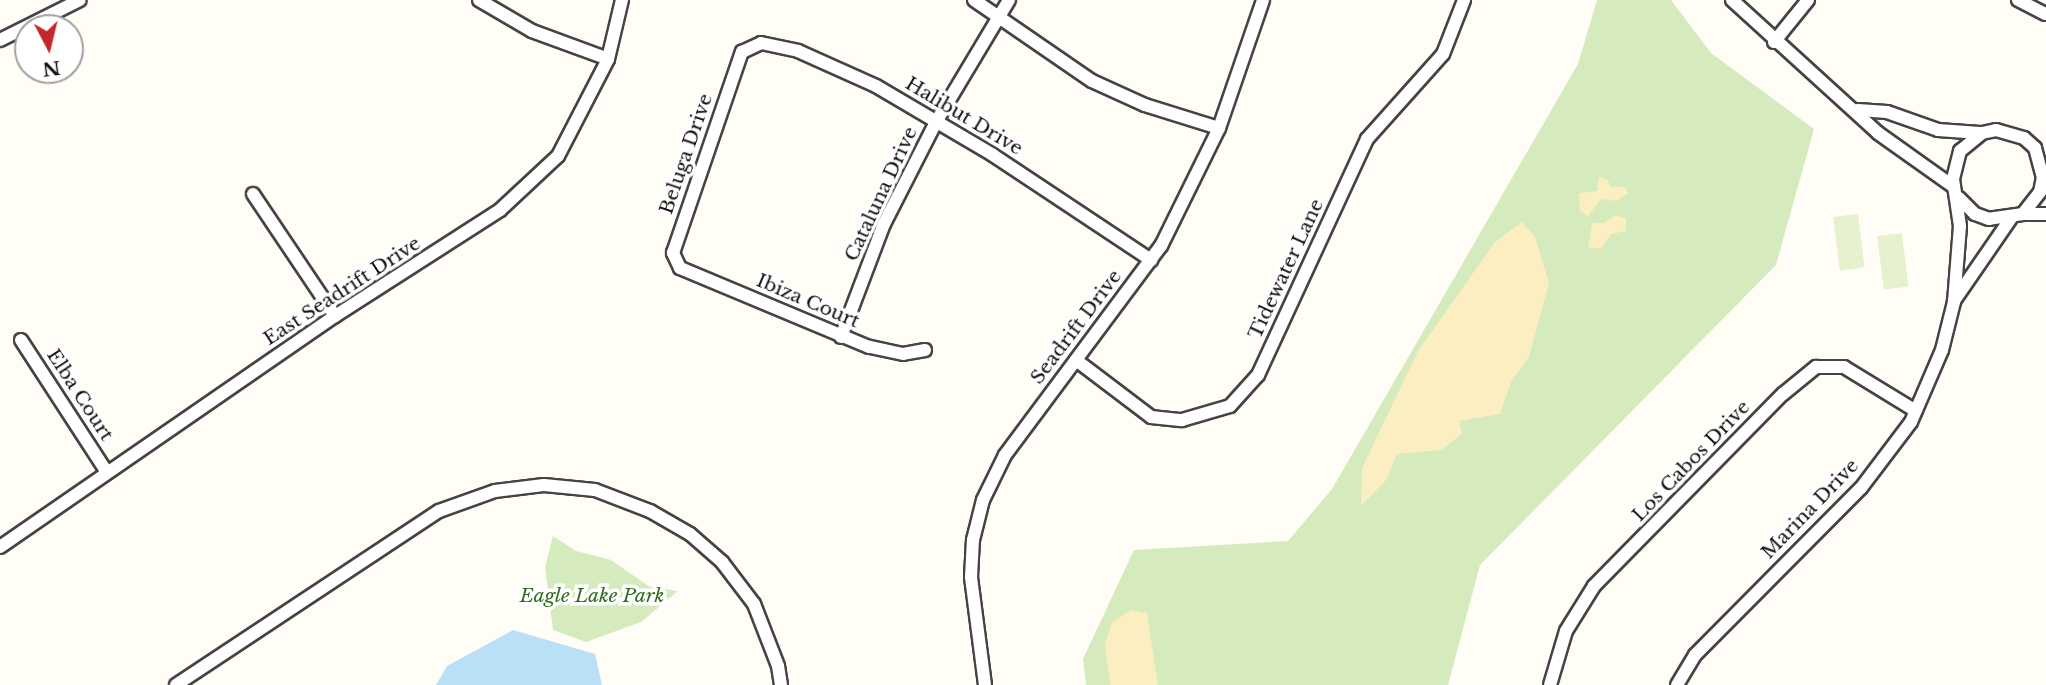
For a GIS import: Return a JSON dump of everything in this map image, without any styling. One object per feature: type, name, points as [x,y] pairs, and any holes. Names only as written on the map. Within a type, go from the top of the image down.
[{"type":"street","points":[[0,40],[80,0]]},
{"type":"street","points":[[479,0],[532,31],[608,59]]},
{"type":"street","name":"East Seadrift Drive","points":[[0,547],[106,471],[335,316],[500,210],[558,156],[608,59],[622,0]]},
{"type":"street","points":[[974,0],[1092,81],[1145,104],[1219,128]]},
{"type":"street","name":"Cataluna Drive","points":[[841,337],[884,224],[936,122],[1009,0]]},
{"type":"street","name":"Seadrift Drive","points":[[985,685],[971,577],[973,540],[983,500],[1005,455],[1151,260],[1219,128],[1263,0]]},
{"type":"street","name":"Tidewater Lane","points":[[1076,360],[1151,417],[1182,420],[1230,406],[1258,374],[1367,139],[1443,54],[1464,0]]},
{"type":"street","points":[[1732,0],[1774,42],[1858,110],[1878,133],[1956,192],[1975,214],[1989,219],[2046,214]]},
{"type":"street","points":[[1774,42],[1808,0]]},
{"type":"street","points":[[2018,0],[2046,14]]},
{"type":"street","name":"Halibut Drive","points":[[742,52],[761,43],[798,51],[876,86],[1151,260]]},
{"type":"street","name":"Beluga Drive","points":[[680,268],[673,253],[742,52]]},
{"type":"street","points":[[1858,110],[1887,112],[1938,130],[2011,132],[2046,159]]},
{"type":"street","points":[[1956,192],[1960,151],[1982,133]]},
{"type":"street","points":[[2017,216],[2040,192],[2043,177],[2035,148]]},
{"type":"street","name":"Marina Drive","points":[[1677,685],[1695,655],[1861,488],[1916,411],[1942,350],[1954,302],[1956,192]]},
{"type":"street","points":[[253,194],[335,316]]},
{"type":"street","name":"Marina Drive","points":[[1954,302],[2017,216]]},
{"type":"street","name":"Ibiza Court","points":[[680,268],[841,337],[903,354],[925,350]]},
{"type":"street","name":"Elba Court","points":[[21,340],[106,471]]},
{"type":"street","name":"Los Cabos Drive","points":[[1550,685],[1566,631],[1594,586],[1783,394],[1816,368],[1844,368],[1916,411]]},
{"type":"street","points":[[176,685],[439,512],[495,491],[544,485],[595,490],[650,511],[690,534],[722,562],[754,604],[778,666],[781,685]]},
{"type":"green space","points":[[1597,0],[1671,0],[1711,53],[1814,129],[1776,265],[1480,565],[1448,685],[1086,685],[1083,659],[1134,550],[1288,541],[1332,489],[1578,64]]},
{"type":"green space","points":[[1858,214],[1865,268],[1840,271],[1833,217]]},
{"type":"green space","points":[[1902,233],[1909,287],[1884,290],[1877,236]]},
{"type":"green space","name":"Eagle Lake Park","points":[[553,536],[576,551],[611,560],[650,587],[678,591],[641,622],[586,642],[553,630],[545,567]]},
{"type":"sand","points":[[1599,177],[1607,179],[1611,187],[1625,187],[1628,193],[1617,201],[1601,199],[1588,216],[1580,211],[1579,193],[1597,191]]},
{"type":"sand","points":[[1615,215],[1626,218],[1626,231],[1611,234],[1601,249],[1588,247],[1592,223],[1604,223]]},
{"type":"sand","points":[[1522,222],[1535,237],[1549,283],[1529,357],[1511,382],[1500,414],[1459,421],[1462,434],[1441,450],[1397,454],[1386,480],[1361,506],[1362,468],[1418,351],[1495,242]]},
{"type":"sand","points":[[1131,610],[1147,613],[1158,685],[1110,685],[1105,644],[1112,622]]},
{"type":"water","points":[[513,630],[595,654],[602,685],[436,685],[447,666]]}]
